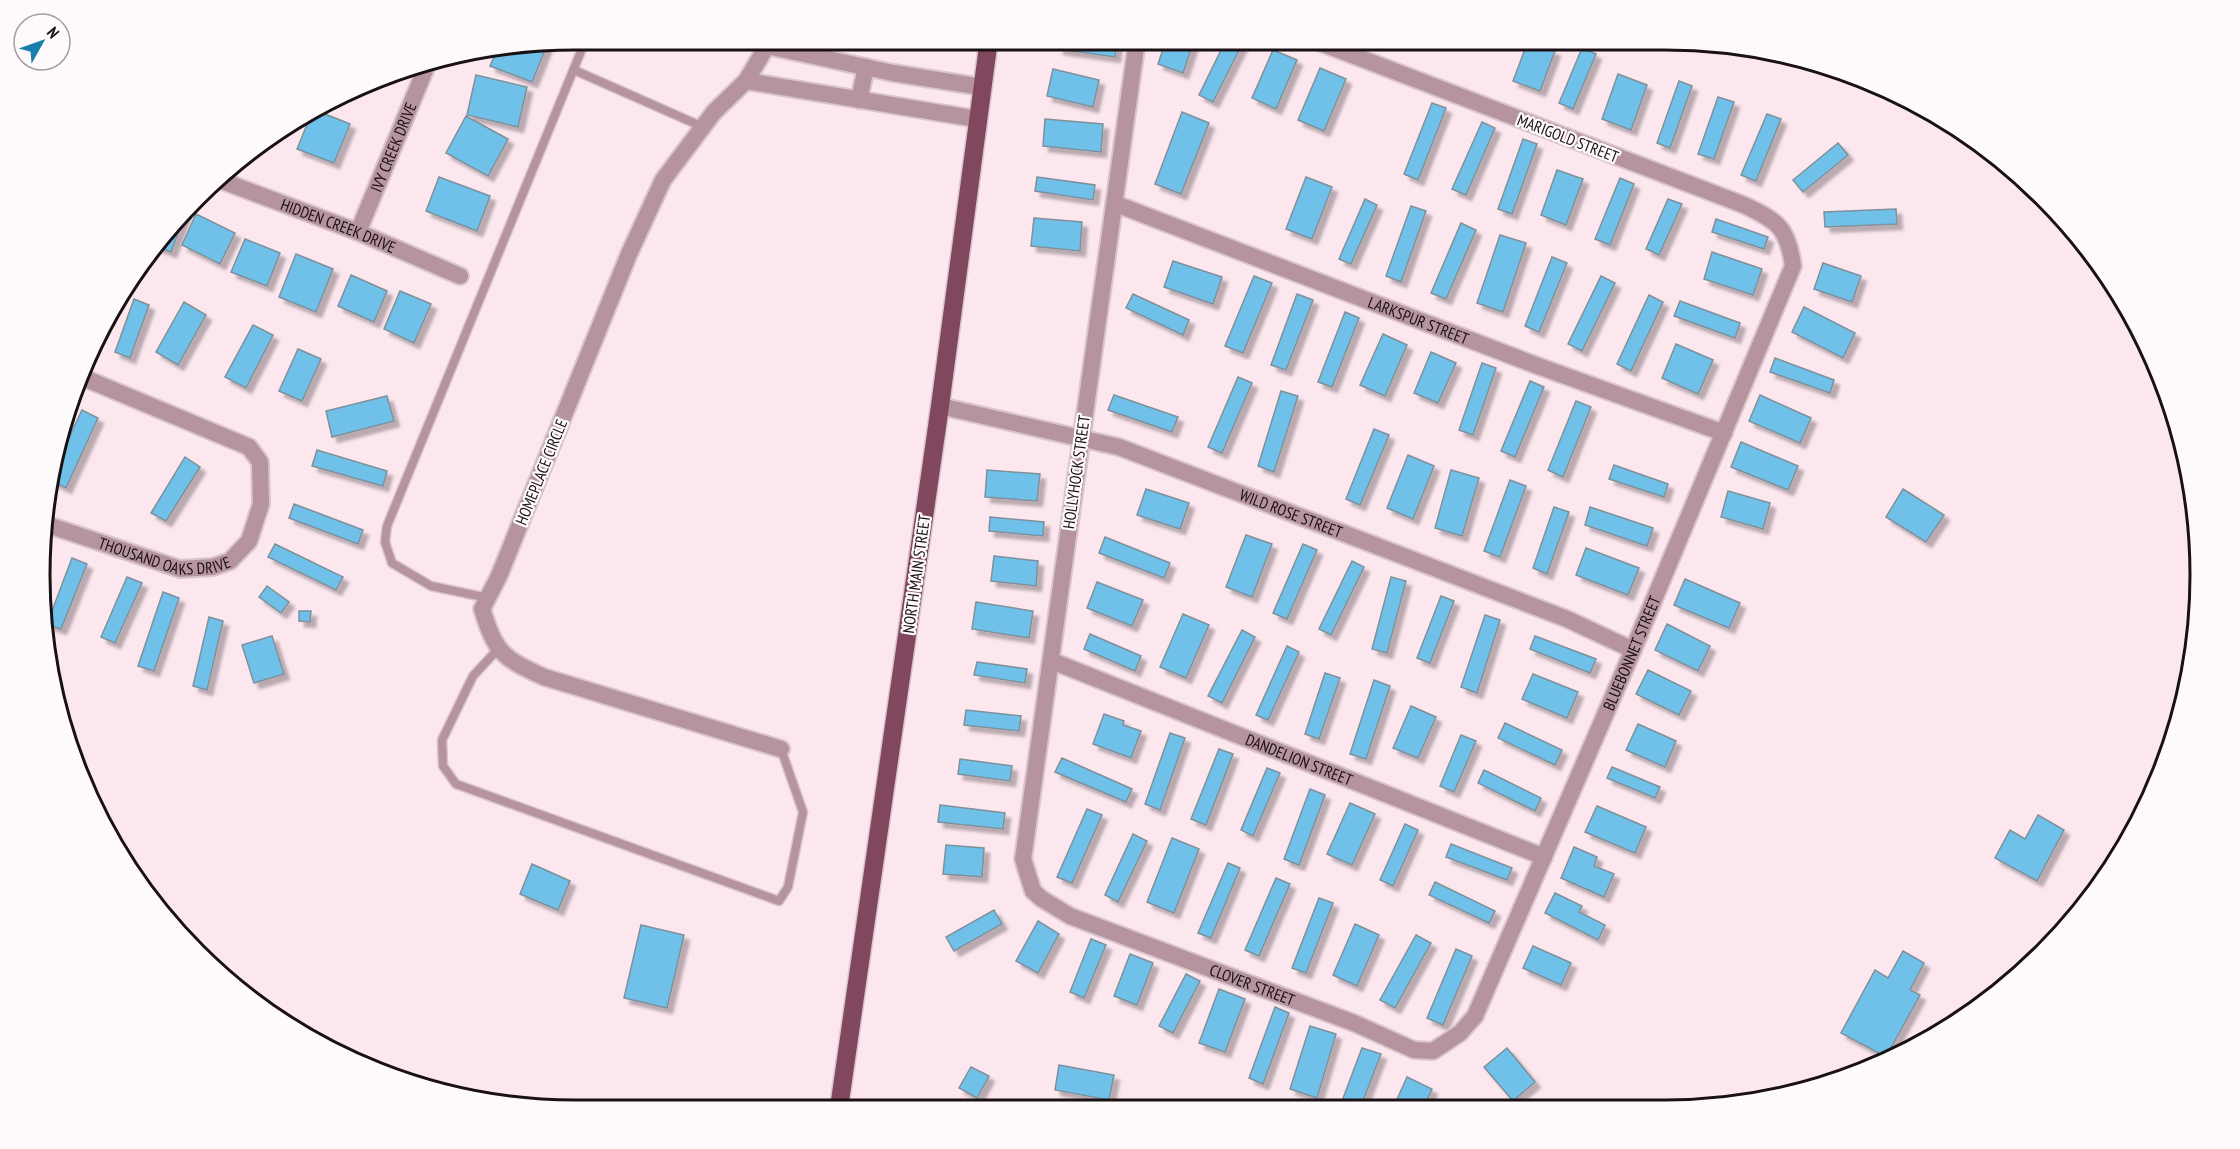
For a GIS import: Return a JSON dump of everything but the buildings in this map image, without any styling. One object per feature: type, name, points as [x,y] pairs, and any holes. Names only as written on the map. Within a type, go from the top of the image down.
[{"type":"main road","name":"NORTH MAIN STREET","points":[[840,1100],[940,406],[987,50]]},
{"type":"street","name":"HOMEPLACE CIRCLE","points":[[764,50],[747,81],[714,112],[663,180],[629,254],[499,576],[482,609],[491,637],[510,661],[544,677],[781,749]]},
{"type":"street","points":[[797,50],[866,67],[982,87]]},
{"type":"street","name":"HOLLYHOCK STREET","points":[[1042,899],[1033,891],[1023,859],[1136,50]]},
{"type":"street","name":"MARIGOLD STREET","points":[[1339,50],[1754,210],[1772,219],[1790,243],[1794,266]]},
{"type":"street","points":[[859,100],[866,67]]},
{"type":"street","name":"IVY CREEK DRIVE","points":[[358,232],[425,71]]},
{"type":"street","points":[[747,81],[977,119]]},
{"type":"street","name":"HIDDEN CREEK DRIVE","points":[[226,182],[358,232],[460,276]]},
{"type":"street","name":"LARKSPUR STREET","points":[[1116,204],[1538,366],[1724,433]]},
{"type":"street","name":"BLUEBONNET STREET","points":[[1460,1033],[1475,1016],[1633,650],[1794,266]]},
{"type":"street","name":"THOUSAND OAKS DRIVE","points":[[52,526],[180,569],[213,567],[230,561],[249,541],[261,504],[260,462],[249,447],[87,379]]},
{"type":"street","name":"WILD ROSE STREET","points":[[940,406],[1080,438],[1130,452],[1567,619],[1633,650]]},
{"type":"street","name":"DANDELION STREET","points":[[1052,662],[1544,857]]},
{"type":"street","name":"CLOVER STREET","points":[[1042,899],[1070,916],[1354,1023],[1414,1050],[1433,1051],[1460,1033]]},
{"type":"lane","points":[[488,598],[431,586],[392,563],[385,542],[387,526],[582,50]]},
{"type":"lane","points":[[574,70],[703,127]]},
{"type":"lane","points":[[499,648],[473,676],[442,740],[443,766],[456,784],[779,901],[788,887],[803,812],[781,749]]}]
